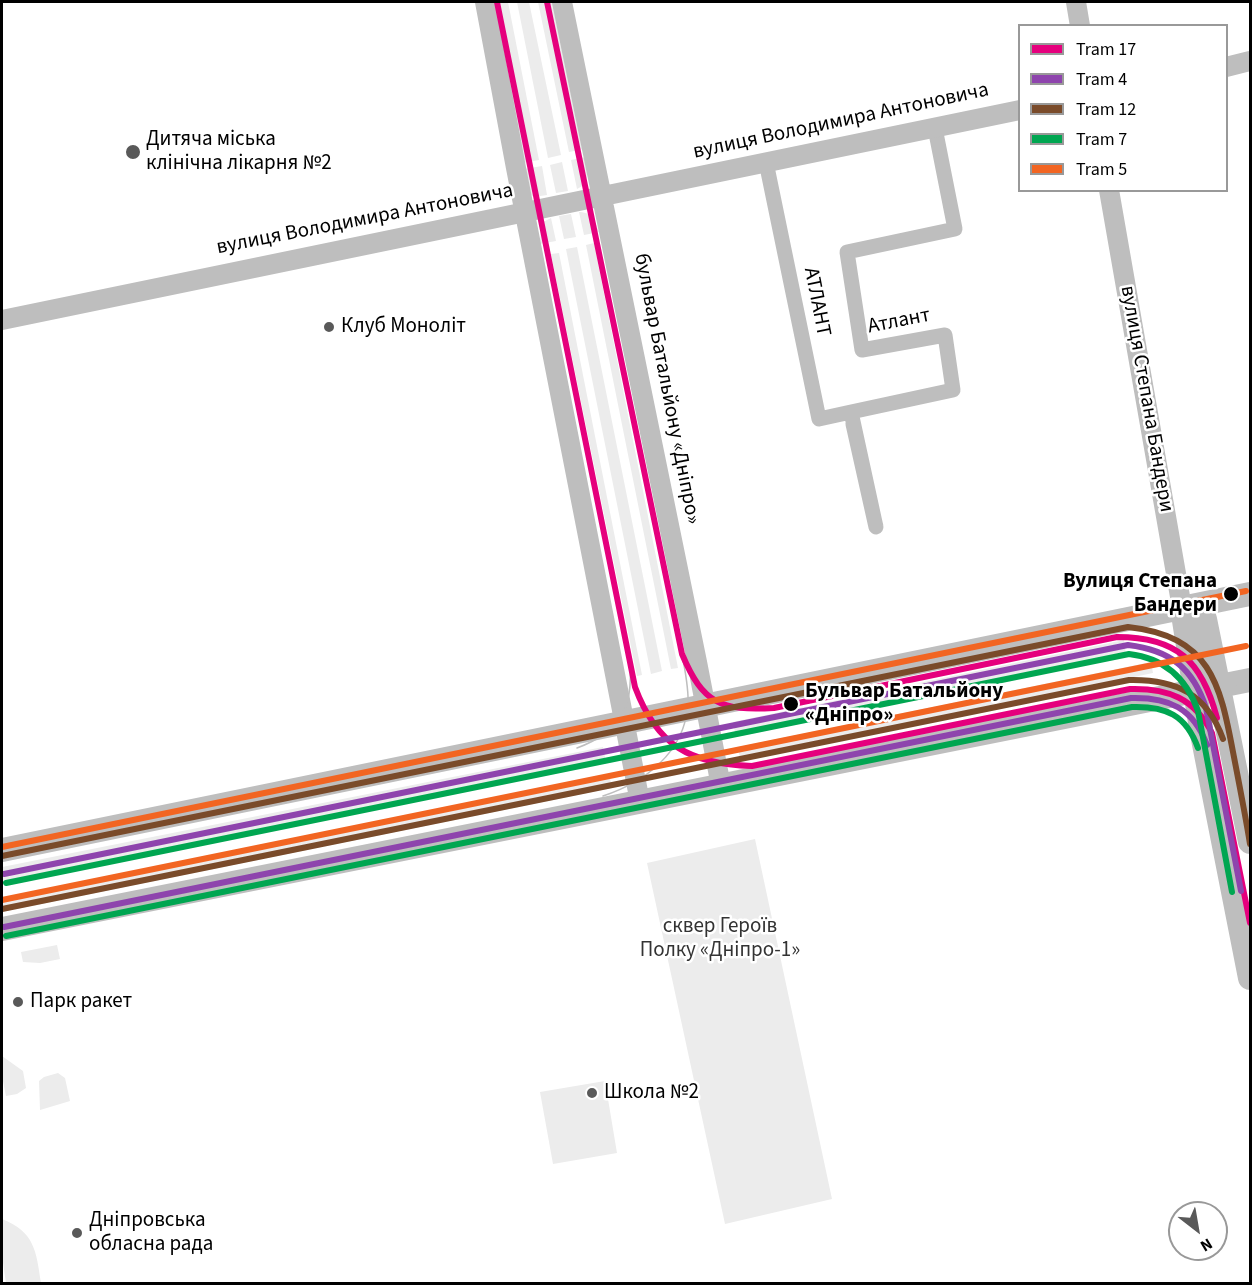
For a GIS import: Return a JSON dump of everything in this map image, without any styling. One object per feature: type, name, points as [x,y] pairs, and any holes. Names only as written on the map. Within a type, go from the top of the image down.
[{"type":"main road","points":[[2,850],[1251,594]]},
{"type":"main road","points":[[1182,608],[1192,609],[1205,619],[1251,842]]},
{"type":"main road","name":"вулиця Степана Бандери","points":[[1182,608],[1201,729],[1251,978]]},
{"type":"main road","points":[[2,929],[1251,681]]},
{"type":"main road","points":[[1227,725],[1230,707],[1241,690],[1251,681]]},
{"type":"main road","points":[[1140,703],[1171,704],[1187,713],[1201,729]]},
{"type":"street","points":[[485,2],[640,802]]},
{"type":"street","name":"бульвар Батальйону «Дніпро»","points":[[562,2],[721,786]]},
{"type":"street","points":[[1076,2],[1080,24]]},
{"type":"street","points":[[1228,66],[1251,61]]},
{"type":"street","name":"вулиця Володимира Антоновича","points":[[2,320],[1018,110]]},
{"type":"street","name":"Атлант","points":[[852,418],[954,390],[945,334],[862,350],[847,252],[955,229],[934,128]]},
{"type":"street","name":"АТЛАНТ","points":[[766,162],[819,419],[852,418]]},
{"type":"street","name":"вулиця Степана Бандери","points":[[1109,192],[1182,608]]},
{"type":"street","points":[[852,418],[861,458],[876,527],[873,515],[852,418]]},
{"type":"green space","points":[[491,2],[508,2],[539,160],[523,163]]},
{"type":"green space","points":[[517,2],[529,2],[561,155],[548,158]]},
{"type":"green space","points":[[538,2],[554,2],[584,149],[569,152]]},
{"type":"green space","points":[[586,157],[587,180],[577,189],[571,160]]},
{"type":"green space","points":[[562,162],[568,191],[556,193],[550,165]]},
{"type":"green space","points":[[542,166],[547,195],[534,197],[531,195],[524,169]]},
{"type":"green space","points":[[579,212],[590,215],[599,232],[584,235]]},
{"type":"green space","points":[[571,214],[576,237],[564,239],[559,216]]},
{"type":"green space","points":[[551,218],[556,241],[540,244],[541,223]]},
{"type":"green space","points":[[594,243],[678,668],[671,669],[586,245]]},
{"type":"green space","points":[[577,247],[662,671],[651,674],[566,249]]},
{"type":"green space","points":[[559,253],[642,675],[637,676],[551,254]]},
{"type":"green space","points":[[1124,640],[1126,655],[736,737],[733,722]]},
{"type":"green space","points":[[1151,662],[1153,673],[740,760],[738,747]]},
{"type":"green space","points":[[603,747],[606,763],[38,878],[34,876],[2,883],[2,867]]},
{"type":"green space","points":[[609,774],[612,788],[2,912],[2,898]]},
{"type":"green space","name":"сквер Героїв Полку «Дніпро-1»","points":[[755,839],[832,1199],[725,1224],[647,863]]},
{"type":"green space","points":[[57,945],[60,959],[40,963],[23,962],[21,952]]},
{"type":"green space","points":[[2,1056],[23,1071],[26,1088],[17,1094],[6,1096],[2,1076]]},
{"type":"green space","points":[[58,1073],[65,1078],[70,1101],[40,1110],[39,1081]]},
{"type":"green space","points":[[605,1081],[617,1153],[553,1164],[540,1092]]},
{"type":"green space","points":[[2,1219],[13,1224],[28,1237],[35,1252],[41,1283],[6,1283],[2,1256]]},
{"type":"tram line","name":"17","points":[[497,2],[635,687],[654,724],[678,748],[694,756],[711,761],[752,766],[1130,689],[1168,693],[1188,703],[1197,711],[1212,733],[1250,923]]},
{"type":"tram line","name":"17","points":[[547,2],[682,654],[690,671],[706,694],[716,701],[740,708],[774,708],[1117,637],[1156,642],[1184,656],[1195,667],[1203,681],[1217,718]]},
{"type":"tram line","name":"5","points":[[2,847],[1246,591]]},
{"type":"tram line","name":"12","points":[[2,856],[1128,627],[1156,632],[1177,641],[1194,652],[1216,684],[1228,727],[1250,844]]},
{"type":"tram line","name":"4","points":[[4,874],[1128,645],[1156,651],[1178,663],[1187,672],[1201,694],[1206,708],[1241,891]]},
{"type":"tram line","name":"5","points":[[2,900],[1246,646]]},
{"type":"tram line","points":[[603,796],[647,774],[660,763],[679,738],[688,705],[682,654]]},
{"type":"tram line","name":"7","points":[[6,883],[1129,654],[1153,660],[1172,671],[1187,688],[1193,699],[1198,711],[1232,892]]},
{"type":"tram line","points":[[577,748],[605,734],[622,716],[629,693],[630,662]]},
{"type":"tram line","points":[[1219,728],[1223,703],[1237,684],[1250,673]]},
{"type":"tram line","name":"12","points":[[2,909],[1129,680],[1161,682],[1188,692],[1208,711],[1223,739]]},
{"type":"tram line","name":"4","points":[[4,927],[1131,698],[1157,700],[1178,707],[1195,722],[1207,745]]},
{"type":"tram line","name":"7","points":[[6,936],[1132,707],[1155,708],[1173,715],[1181,720],[1198,748]]},
{"type":"place","name":"Дитяча міська клінічна лікарня №2","points":[[133,152]]},
{"type":"place","name":"Клуб Моноліт","points":[[329,327]]},
{"type":"place","name":"Вулиця Степана Бандери","points":[[1231,594]]},
{"type":"place","name":"Бульвар Батальйону «Дніпро»","points":[[791,704]]},
{"type":"place","name":"Парк ракет","points":[[18,1002]]},
{"type":"place","name":"Школа №2","points":[[592,1093]]},
{"type":"place","name":"Дніпровська обласна рада","points":[[77,1233]]}]
